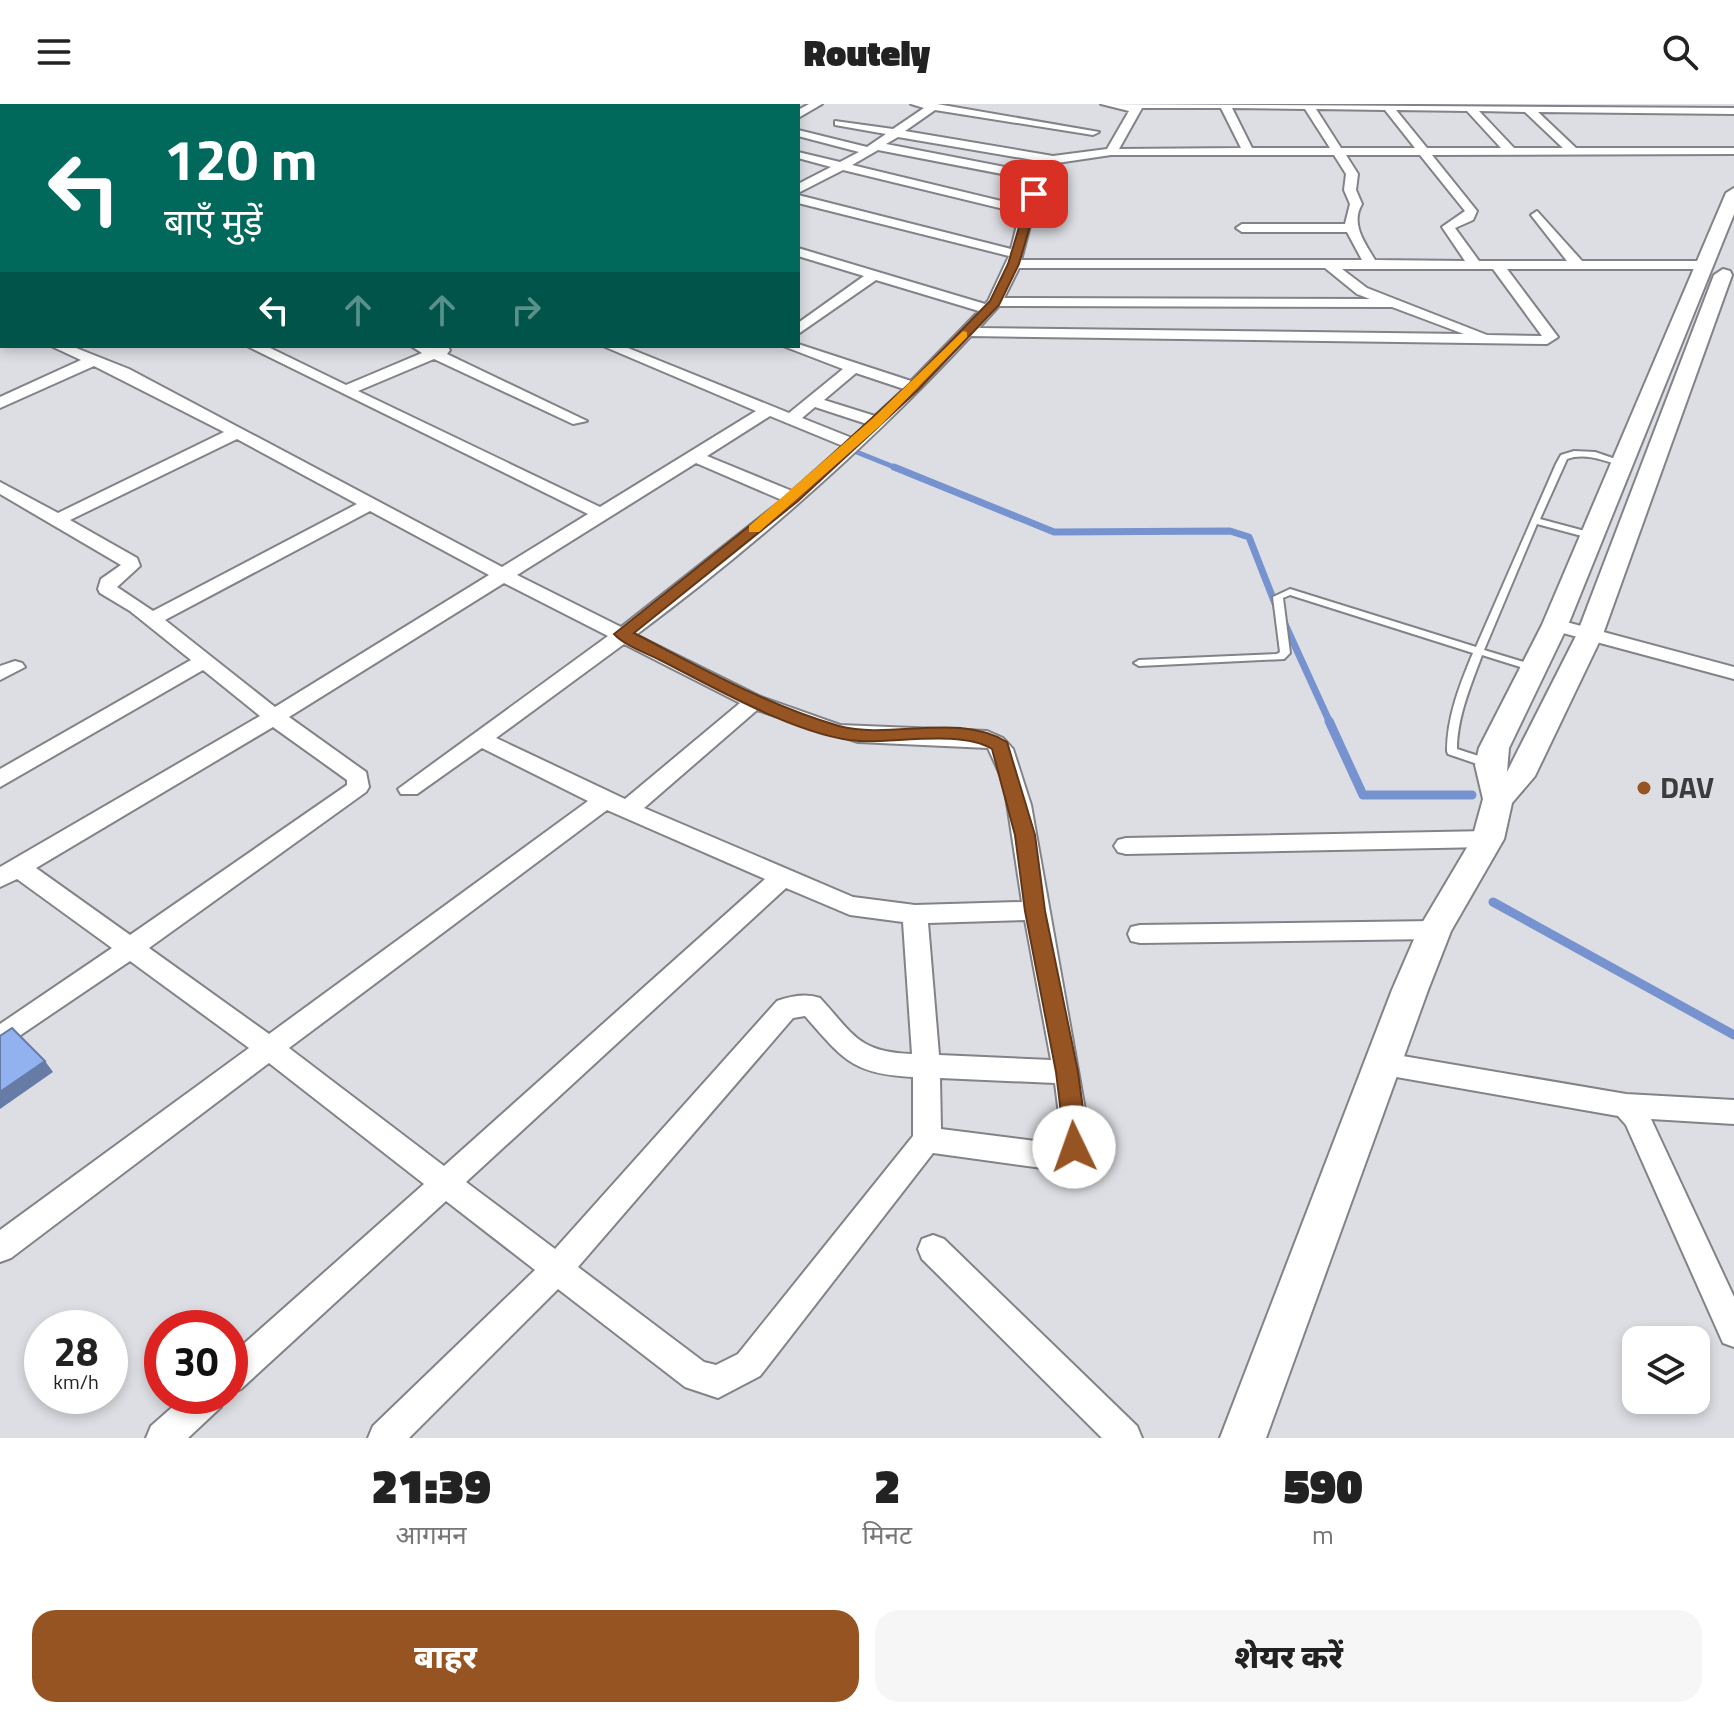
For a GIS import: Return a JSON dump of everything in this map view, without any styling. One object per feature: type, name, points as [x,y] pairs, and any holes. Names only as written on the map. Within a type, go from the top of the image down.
[{"type":"street","points":[[916,104],[1093,132]]},
{"type":"street","points":[[1001,118],[1019,104]]},
{"type":"street","points":[[1106,104],[1137,109]]},
{"type":"street","points":[[1111,152],[1139,104],[1734,111]]},
{"type":"street","points":[[1225,106],[1249,153]]},
{"type":"street","points":[[1308,106],[1353,177],[1350,187],[1356,204],[1348,216],[1371,265]]},
{"type":"street","points":[[800,188],[841,168],[933,107]]},
{"type":"street","points":[[1388,107],[1427,152],[1471,211],[1469,217],[1448,227],[1475,265]]},
{"type":"street","points":[[1470,108],[1511,152]]},
{"type":"street","points":[[1528,109],[1574,152]]},
{"type":"street","points":[[839,123],[1053,160],[1111,152],[1734,151]]},
{"type":"street","points":[[800,133],[1041,178]]},
{"type":"street","points":[[800,156],[1028,211]]},
{"type":"street","points":[[409,789],[622,634],[793,498],[914,387],[991,306],[1014,259],[1041,178],[1053,160]]},
{"type":"street","points":[[800,200],[1014,259],[1320,282],[1362,291],[1495,341]]},
{"type":"street","points":[[1243,1438],[1435,930],[1488,839],[1494,748],[1555,625],[1732,202]]},
{"type":"street","points":[[1537,215],[1578,265]]},
{"type":"street","points":[[1242,228],[1352,228]]},
{"type":"street","points":[[1494,782],[1520,776],[1590,634],[1734,246]]},
{"type":"street","points":[[800,254],[991,306],[1180,305],[1320,282],[1371,265],[1706,265]]},
{"type":"street","points":[[966,332],[1535,342],[1551,337],[1497,265]]},
{"type":"street","points":[[800,329],[874,275]]},
{"type":"street","points":[[1320,282],[1394,303]]},
{"type":"street","points":[[1180,305],[1194,337]]},
{"type":"street","points":[[63,348],[124,372],[503,575],[754,702],[847,733],[964,735],[987,738],[1000,746],[1025,835],[1035,911],[1067,1072],[1076,1138],[1068,1155],[1057,1157],[927,1140]]},
{"type":"street","points":[[258,348],[599,513]]},
{"type":"street","points":[[422,348],[579,421]]},
{"type":"street","points":[[344,391],[448,348]]},
{"type":"street","points":[[615,348],[852,444]]},
{"type":"street","points":[[796,348],[914,387]]},
{"type":"street","points":[[0,403],[94,360]]},
{"type":"street","points":[[791,419],[853,368]]},
{"type":"street","points":[[813,401],[877,422]]},
{"type":"street","points":[[769,410],[274,717],[9,872],[132,949],[269,1048],[696,1376],[718,1382],[749,1365],[927,1140],[926,1066],[915,914]]},
{"type":"street","points":[[57,520],[236,433]]},
{"type":"street","points":[[694,456],[793,498]]},
{"type":"street","points":[[0,487],[130,562],[131,566],[108,583],[107,589],[152,619],[274,717],[358,777],[358,787],[132,949],[0,1038]]},
{"type":"street","points":[[152,619],[369,504]]},
{"type":"street","points":[[1555,625],[1734,673]]},
{"type":"street","points":[[0,779],[204,661]]},
{"type":"street","points":[[0,1248],[269,1048],[617,804],[754,702]]},
{"type":"street","points":[[481,739],[781,879],[850,906],[915,914],[1035,911]]},
{"type":"street","points":[[1126,846],[1488,839]]},
{"type":"street","points":[[248,1362],[447,1185],[781,879]]},
{"type":"street","points":[[1140,934],[1435,930]]},
{"type":"street","points":[[385,1438],[557,1269],[786,1008],[811,1005],[854,1053],[867,1061],[1067,1072]]},
{"type":"street","points":[[1385,1064],[1626,1106],[1734,1112]]},
{"type":"street","points":[[1626,1106],[1636,1117],[1734,1332]]},
{"type":"street","points":[[933,1249],[1125,1438]]},
{"type":"street","points":[[163,1438],[190,1414]]},
{"type":"lane","points":[[1494,782],[1448,744],[1479,650],[1564,457],[1574,453],[1595,455],[1623,463]]},
{"type":"lane","points":[[1535,521],[1593,536]]},
{"type":"lane","points":[[1139,663],[1280,657],[1285,653],[1285,643],[1278,597],[1290,592],[1533,668]]},
{"type":"building","points":[[12,1028],[45,1061],[0,1092],[0,1036]]},
{"type":"waterway","points":[[854,451],[894,467]]},
{"type":"waterway","points":[[894,467],[899,469]]},
{"type":"waterway","points":[[894,467],[1054,532],[1230,531],[1249,537],[1276,606]]},
{"type":"waterway","points":[[1284,622],[1330,723]]},
{"type":"waterway","points":[[1329,721],[1363,795],[1472,795]]},
{"type":"waterway","points":[[1493,902],[1734,1035]]},
{"type":"slow traffic","points":[[754,529],[877,422],[963,335]]},
{"type":"place","name":"DAV","points":[[1644,788]]},
{"type":"route","points":[[1034,194],[1013,264],[995,302],[914,387],[793,498],[622,634],[754,702],[837,731],[858,735],[964,735],[987,738],[1000,746],[1025,835],[1035,911],[1067,1072],[1076,1138],[1074,1147]]}]
